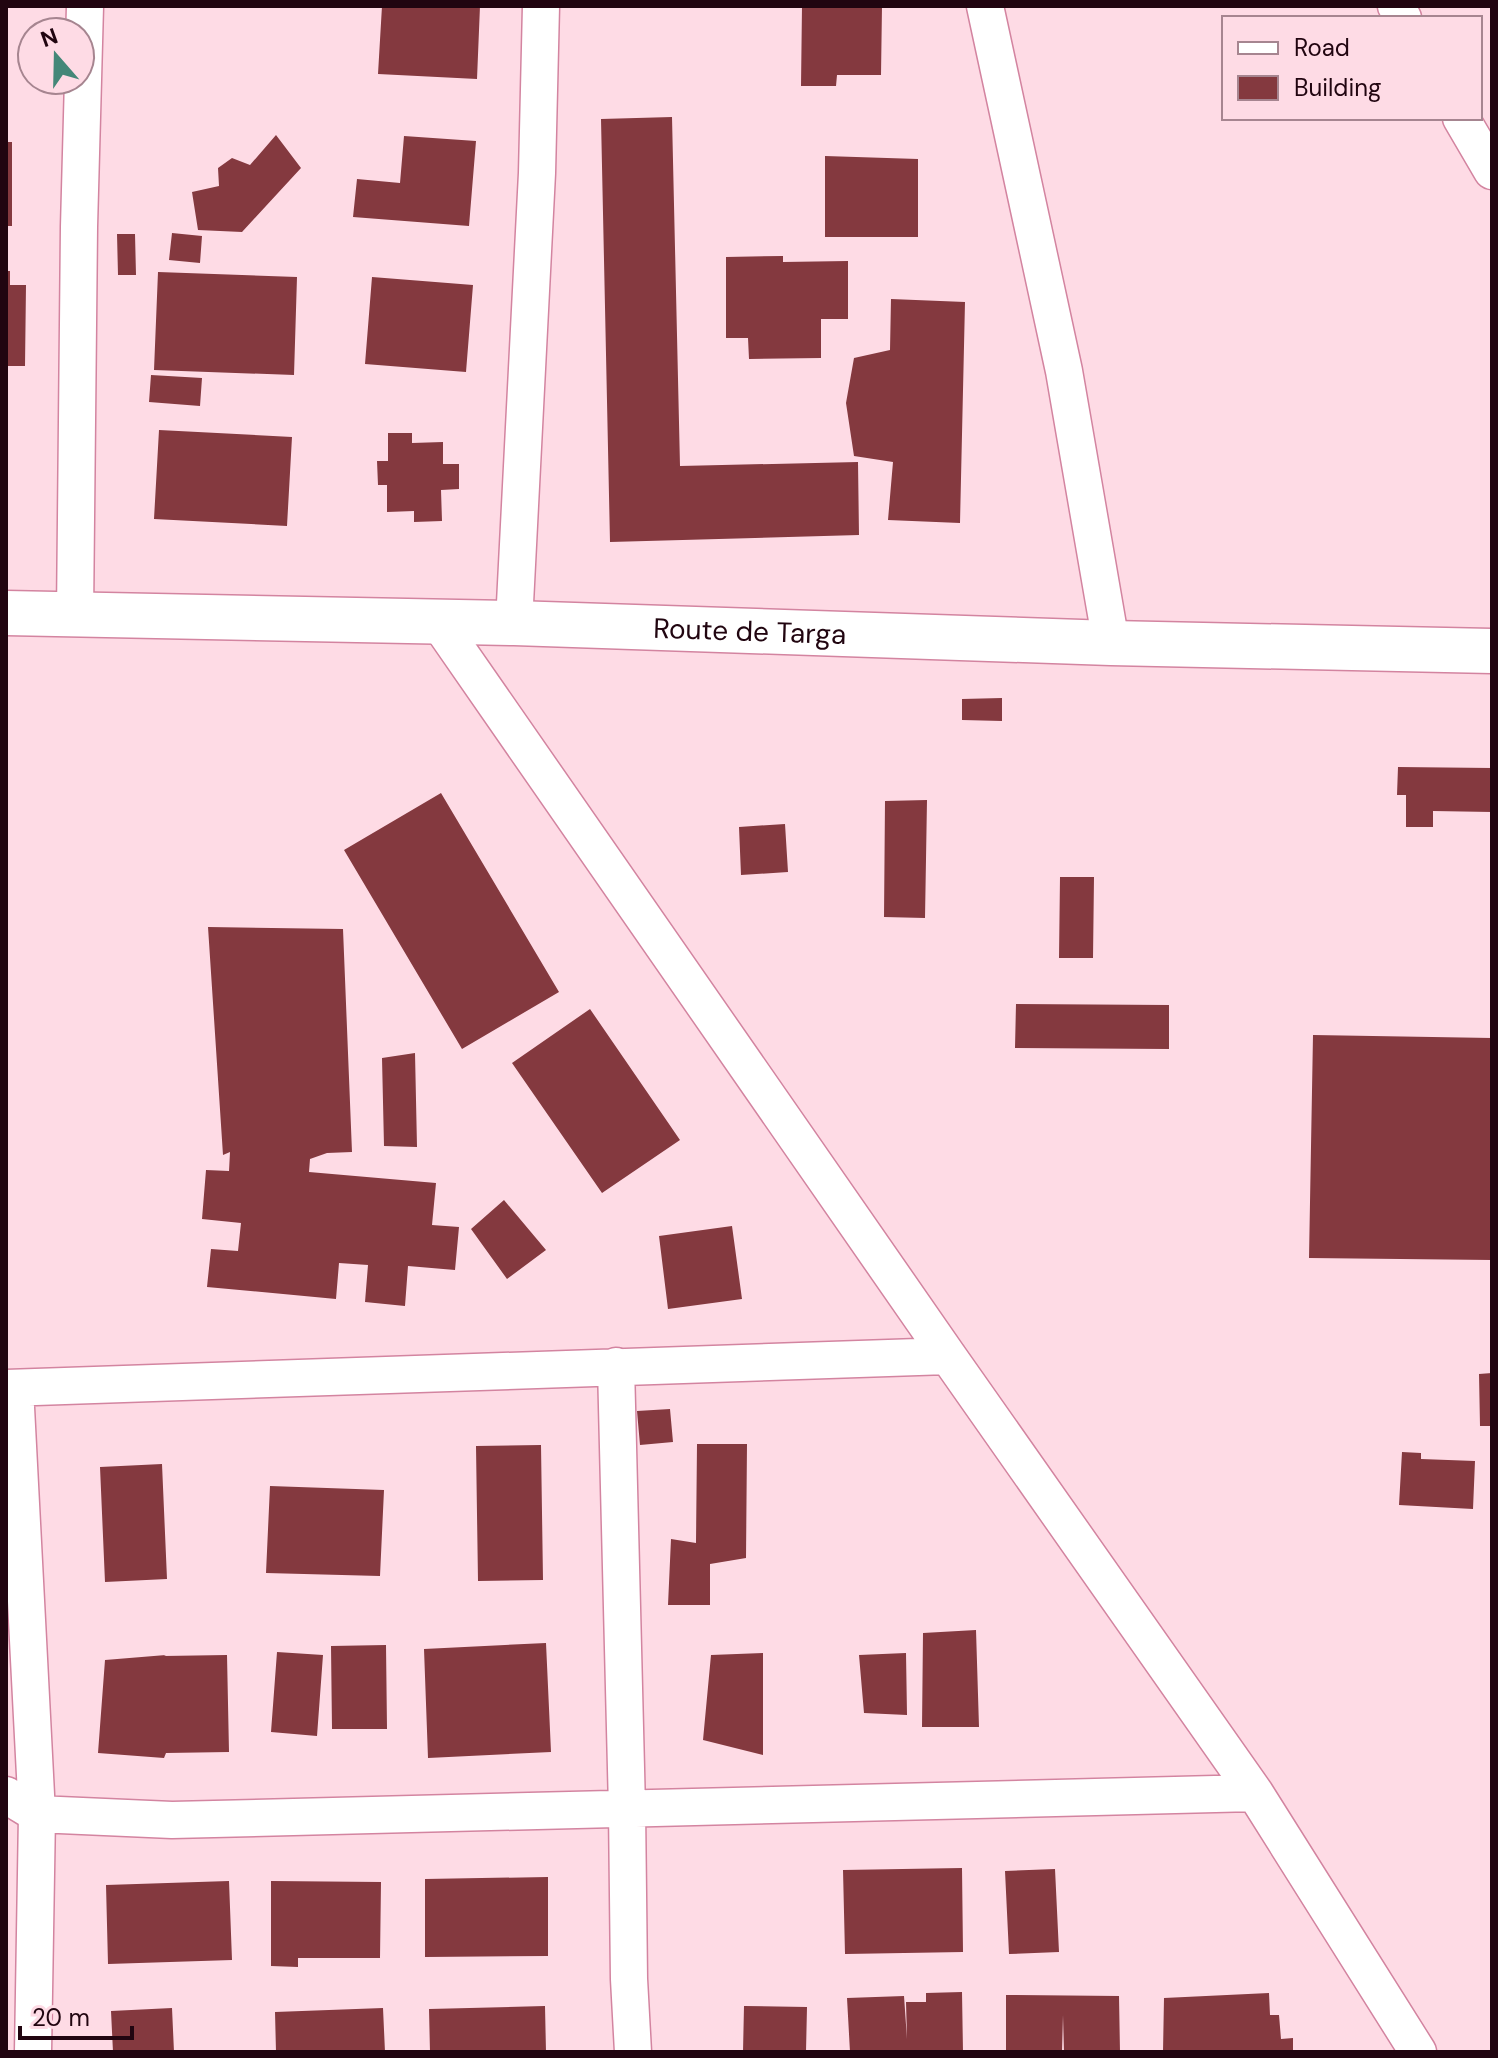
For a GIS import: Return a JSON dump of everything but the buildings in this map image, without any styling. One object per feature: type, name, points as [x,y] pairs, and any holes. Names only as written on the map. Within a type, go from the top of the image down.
[{"type":"main road","name":"Route de Targa","points":[[6,613],[514,623],[1111,643],[1492,651]]},
{"type":"street","points":[[75,615],[85,6]]},
{"type":"street","points":[[514,623],[537,173],[541,6]]},
{"type":"street","points":[[985,6],[1064,371],[1111,643]]},
{"type":"street","points":[[1462,120],[1492,171]]},
{"type":"street","points":[[439,623],[1255,1793],[1418,2052]]},
{"type":"street","points":[[33,2052],[37,1814],[11,1388],[948,1356]]},
{"type":"street","points":[[616,1366],[633,2052]]},
{"type":"street","points":[[6,1795],[37,1814],[172,1820],[1255,1793]]}]
